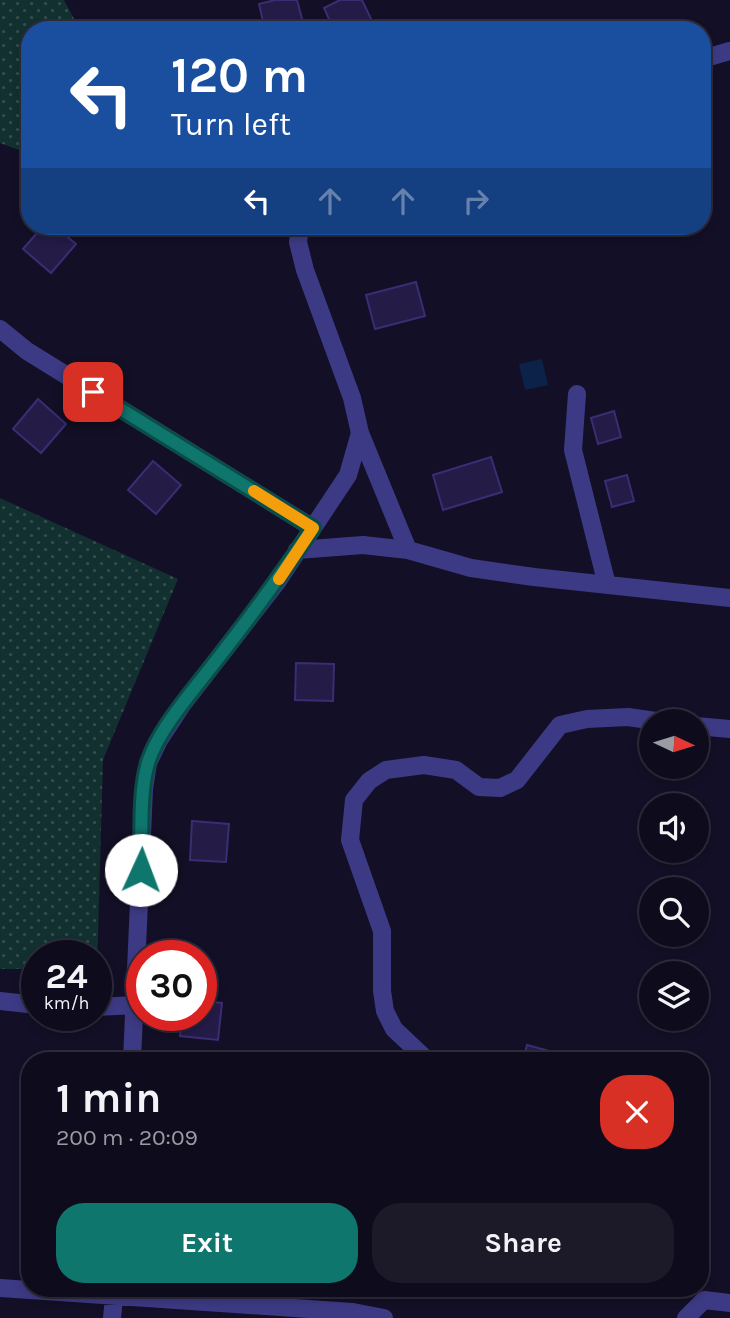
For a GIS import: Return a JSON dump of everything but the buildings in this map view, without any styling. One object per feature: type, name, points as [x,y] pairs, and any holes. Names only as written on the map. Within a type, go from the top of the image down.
[{"type":"street","points":[[711,56],[730,51]]},
{"type":"street","points":[[299,235],[305,271],[352,398],[360,433],[408,550]]},
{"type":"street","points":[[0,329],[27,351],[313,528]]},
{"type":"street","points":[[577,394],[573,450],[607,585]]},
{"type":"street","points":[[138,940],[144,789],[148,763],[159,740],[182,705],[277,582],[348,475],[360,433]]},
{"type":"street","points":[[298,550],[363,545],[408,550],[471,568],[730,598]]},
{"type":"street","points":[[418,1052],[394,1029],[386,1011],[382,991],[382,931],[350,840],[354,800],[369,781],[386,770],[424,765],[456,770],[479,787],[500,788],[517,780],[561,725],[587,719],[639,719]]},
{"type":"street","points":[[709,727],[730,729]]},
{"type":"street","points":[[0,1001],[21,1003]]},
{"type":"street","points":[[133,1052],[134,1031]]},
{"type":"street","points":[[0,1288],[21,1289]]},
{"type":"street","points":[[112,1318],[114,1297]]},
{"type":"street","points":[[182,1297],[353,1312],[384,1318]]},
{"type":"street","points":[[687,1318],[704,1300],[730,1303]]},
{"type":"green space","points":[[0,0],[64,0],[75,21],[21,21],[21,151],[0,143]]},
{"type":"green space","points":[[0,498],[178,579],[103,760],[98,940],[21,940],[21,969],[0,969]]},
{"type":"water","points":[[542,359],[548,385],[525,390],[519,364]]},
{"type":"slow traffic","points":[[254,491],[313,528],[279,579]]},
{"type":"route","points":[[93,392],[313,528],[277,582],[182,705],[159,740],[148,763],[144,789],[141,870]]}]
